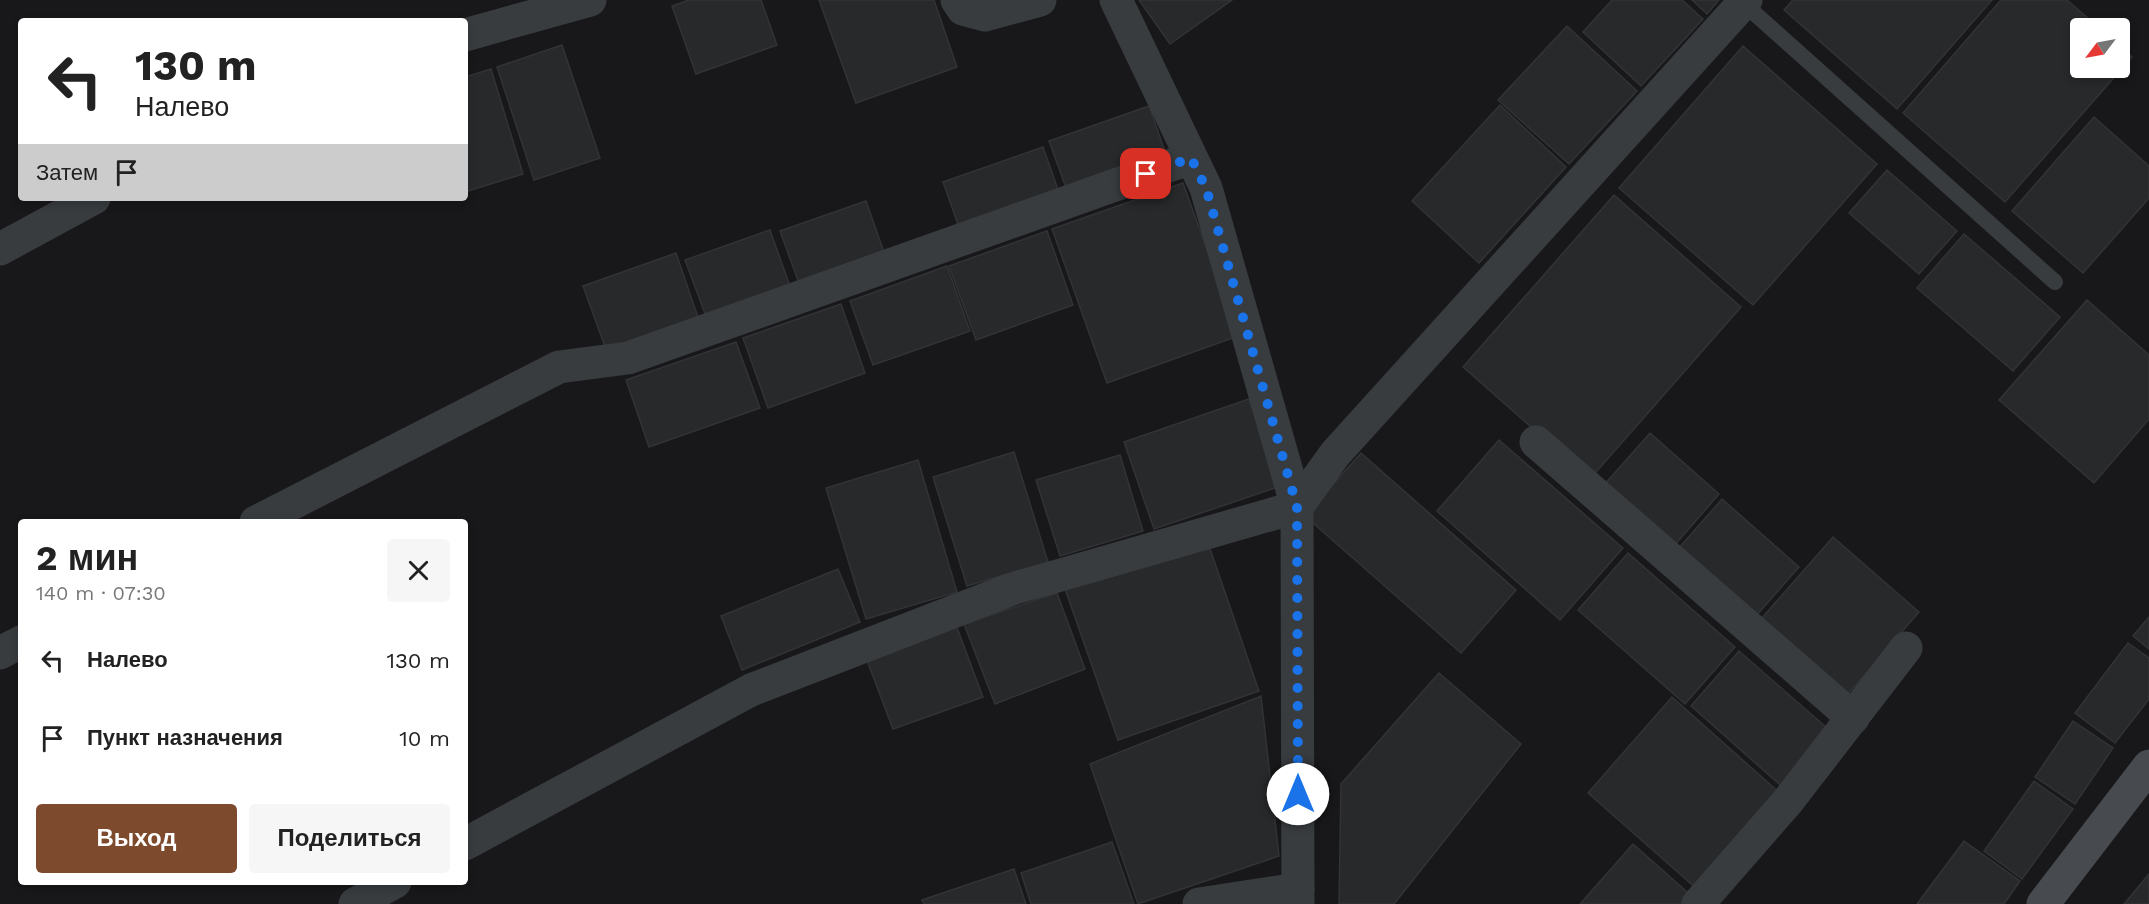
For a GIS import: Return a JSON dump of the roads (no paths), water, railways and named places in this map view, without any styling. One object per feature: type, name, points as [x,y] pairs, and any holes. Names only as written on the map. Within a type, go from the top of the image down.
[{"type":"street","points":[[468,34],[590,0]]},
{"type":"street","points":[[957,0],[963,9],[986,15],[1040,0]]},
{"type":"street","points":[[1116,0],[1206,188],[1297,507],[1298,897],[1199,904]]},
{"type":"street","points":[[468,842],[751,690],[1012,589],[1297,507],[1335,454],[1745,2]]},
{"type":"street","points":[[261,519],[559,367],[628,358],[1191,158]]},
{"type":"street","points":[[0,249],[88,201]]},
{"type":"street","points":[[1536,441],[1852,718]]},
{"type":"street","points":[[0,652],[18,643]]},
{"type":"street","points":[[1698,904],[1788,801],[1906,648]]},
{"type":"street","points":[[2043,904],[2149,766]]},
{"type":"street","points":[[355,904],[390,885]]},
{"type":"lane","points":[[1745,2],[2055,282]]}]
